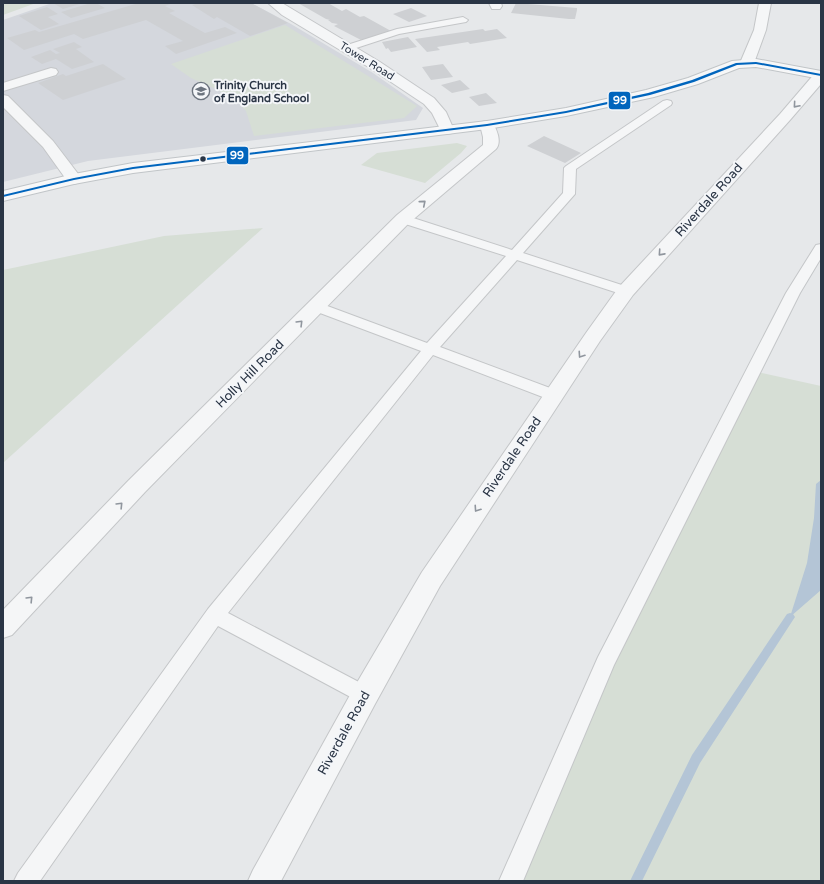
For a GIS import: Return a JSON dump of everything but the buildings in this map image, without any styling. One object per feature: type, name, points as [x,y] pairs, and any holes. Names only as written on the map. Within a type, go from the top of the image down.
[{"type":"main road","points":[[3,196],[74,179],[133,168],[487,125],[566,112],[649,94],[693,81],[737,64],[746,63],[775,65],[817,85]]},
{"type":"street","name":"Tower Road","points":[[274,3],[429,101],[439,112],[447,130]]},
{"type":"street","points":[[746,63],[760,30],[765,3]]},
{"type":"street","points":[[3,87],[50,72]]},
{"type":"street","name":"Riverdale Road","points":[[264,881],[365,695],[431,579],[553,395],[626,291],[817,85]]},
{"type":"street","points":[[3,99],[57,156],[74,179]]},
{"type":"street","name":"Holly Hill Road","points":[[3,627],[137,486],[404,220],[491,146],[491,138],[487,125]]},
{"type":"lane","points":[[347,48],[397,32],[463,20]]},
{"type":"lane","points":[[26,881],[216,615],[430,349],[569,194],[570,168],[667,104]]},
{"type":"lane","points":[[404,220],[515,254],[626,291]]},
{"type":"lane","points":[[511,881],[605,663],[792,293],[821,248]]},
{"type":"lane","points":[[317,306],[553,395]]},
{"type":"lane","points":[[216,615],[365,695]]},
{"type":"shaded area","points":[[3,3],[36,3],[3,15]]},
{"type":"shaded area","name":"Trinity Church of England School","points":[[52,3],[251,3],[291,24],[373,73],[423,108],[416,120],[88,161],[3,182],[3,20]]},
{"type":"shaded area","points":[[285,25],[417,106],[404,118],[254,136],[246,111],[237,101],[216,89],[191,78],[171,64]]},
{"type":"shaded area","points":[[457,143],[467,146],[461,153],[425,183],[361,165],[377,153]]},
{"type":"shaded area","points":[[263,228],[3,463],[3,270],[164,236]]},
{"type":"shaded area","points":[[753,371],[821,386],[821,881],[511,881]]},
{"type":"water","points":[[821,480],[821,590],[790,617],[807,563],[814,518],[816,484]]},
{"type":"waterway","points":[[636,881],[696,759],[790,617]]},
{"type":"transit line","name":"99","points":[[3,196],[74,179],[133,168],[487,125],[566,112],[649,94],[693,81],[737,64],[756,63],[821,75]]},
{"type":"place","name":"Trinity Church of England School","points":[[201,91]]}]
